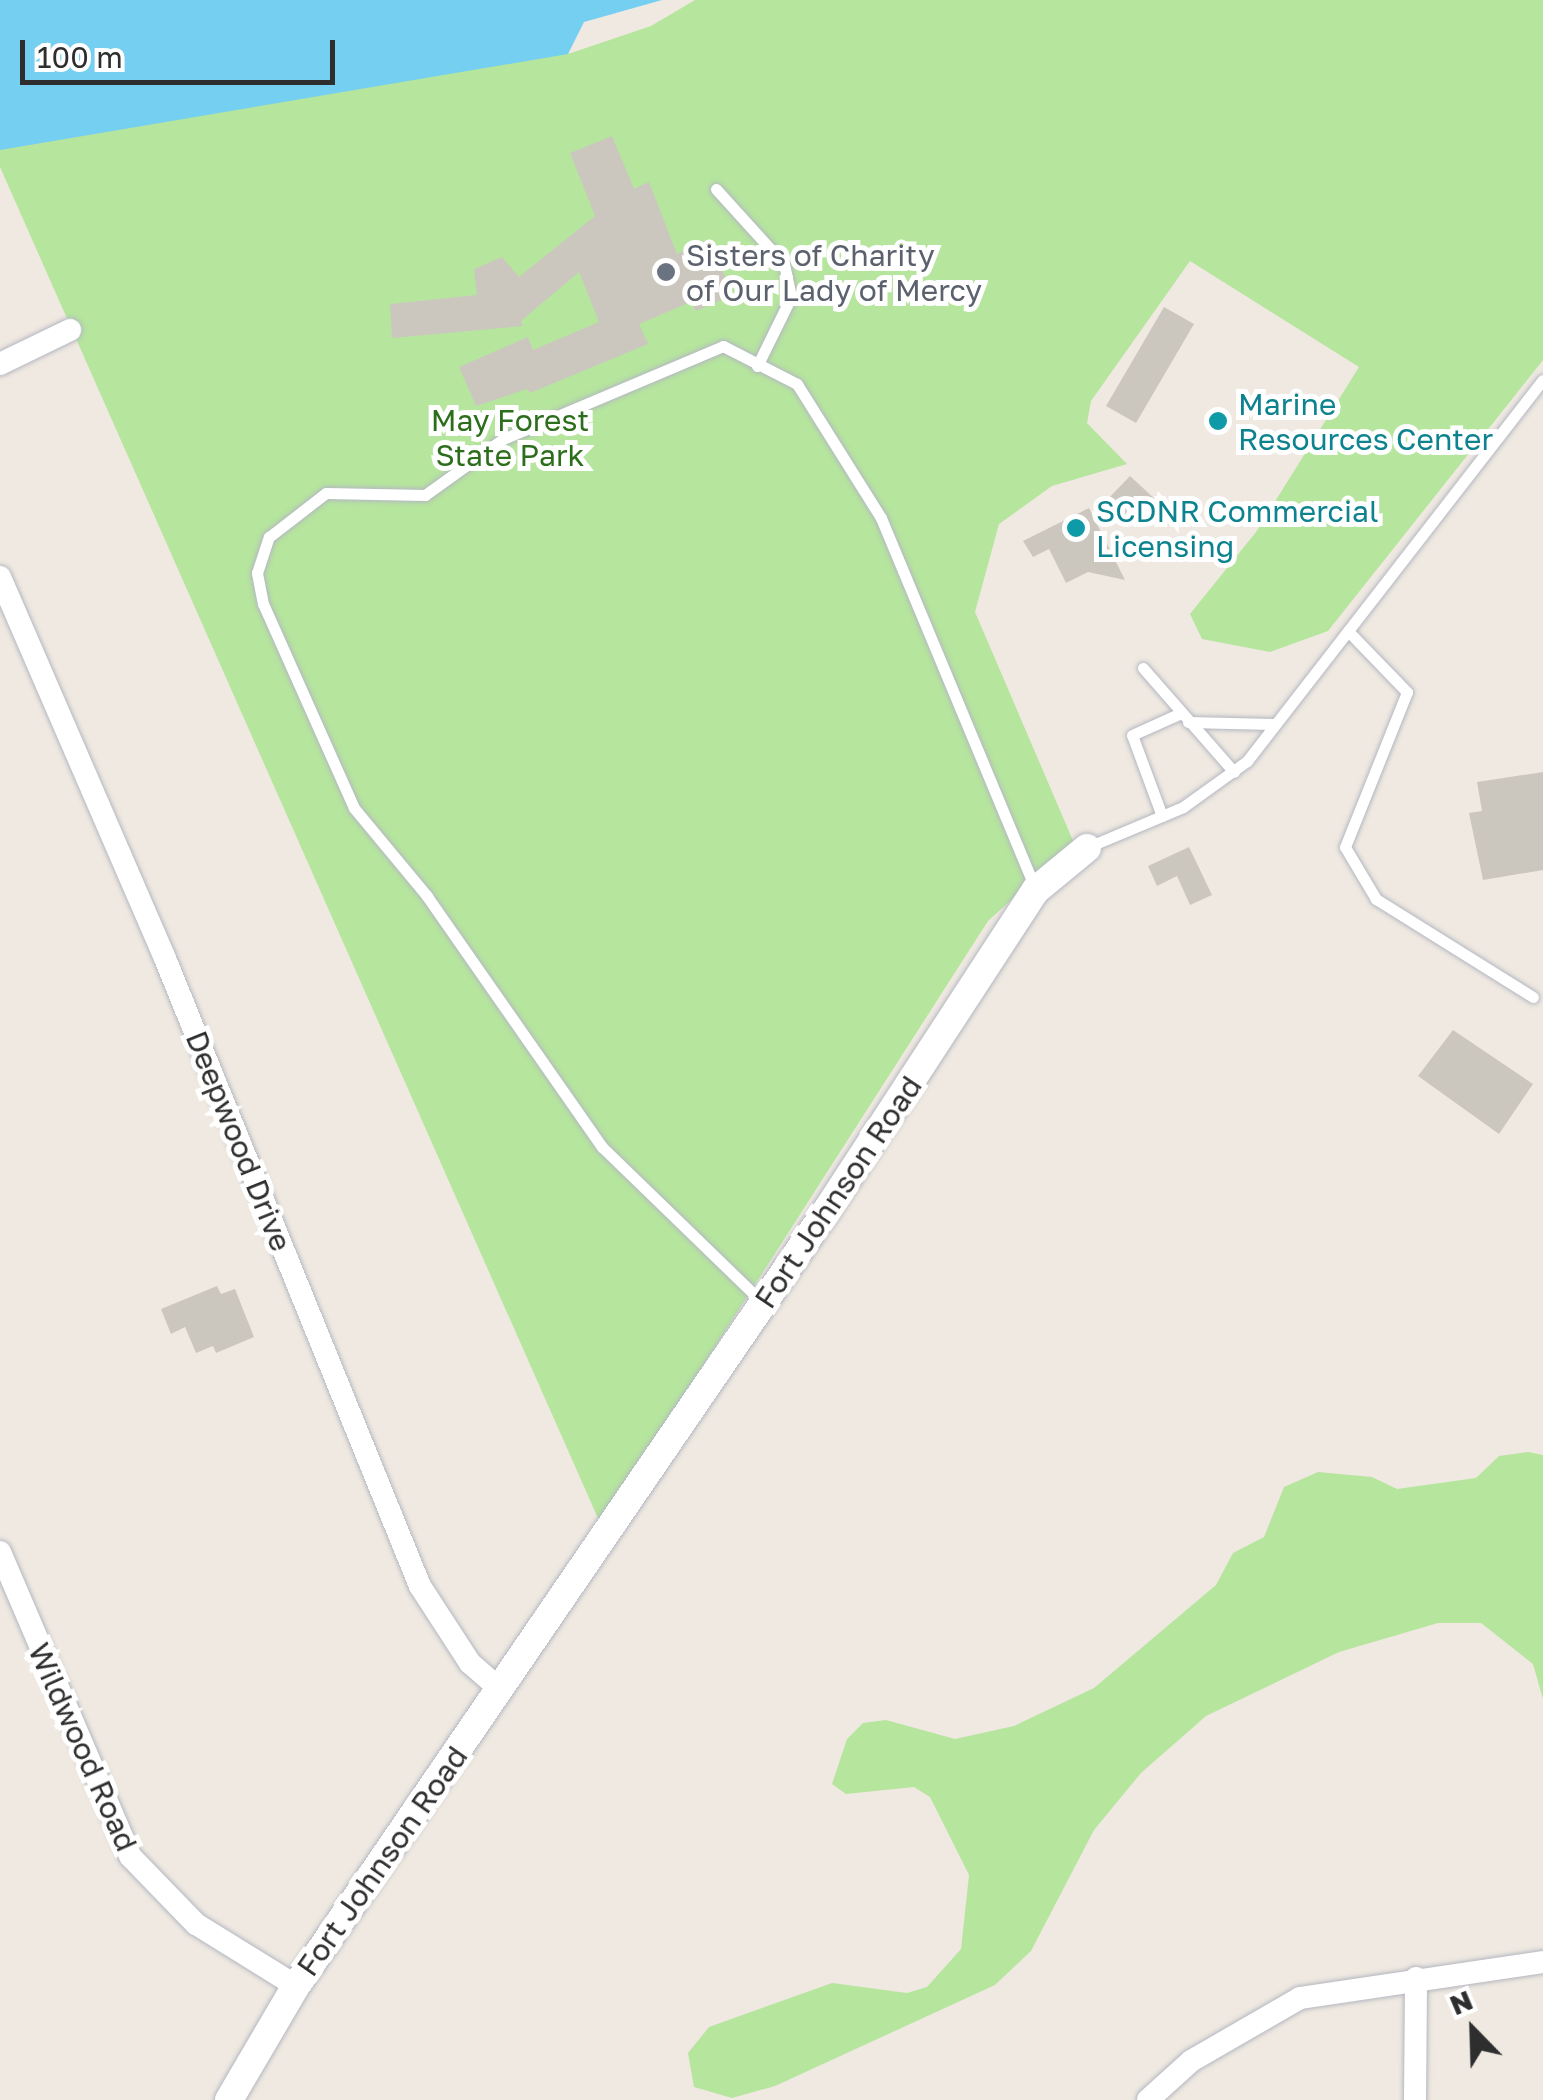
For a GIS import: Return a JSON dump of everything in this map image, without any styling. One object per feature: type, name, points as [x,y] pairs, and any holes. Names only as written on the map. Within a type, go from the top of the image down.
[{"type":"street","points":[[0,364],[70,330]]},
{"type":"street","name":"Deepwood Drive","points":[[0,577],[164,956],[420,1586],[470,1664],[501,1690]]},
{"type":"street","name":"Fort Johnson Road","points":[[229,2100],[296,1986],[764,1304],[1036,890],[1086,848]]},
{"type":"street","name":"Wildwood Road","points":[[0,1552],[130,1856],[196,1924],[296,1986]]},
{"type":"street","points":[[1148,2100],[1191,2062],[1300,1998],[1543,1962]]},
{"type":"street","points":[[1415,2100],[1416,1978]]},
{"type":"lane","points":[[716,189],[784,264],[792,297],[756,366]]},
{"type":"lane","points":[[764,1304],[602,1147],[427,896],[370,832],[272,626],[257,573],[262,548],[280,524],[326,493],[425,495],[504,439],[724,346],[797,384],[881,518],[1006,814],[1020,864],[1036,890]]},
{"type":"lane","name":"Fort Johnson Road","points":[[1086,848],[1162,816],[1234,772],[1543,380]]},
{"type":"lane","points":[[1348,631],[1406,692],[1345,848],[1376,900],[1533,997]]},
{"type":"lane","points":[[1143,668],[1234,772]]},
{"type":"lane","points":[[1162,816],[1132,735],[1184,718],[1273,724]]},
{"type":"green space","name":"May Forest State Park","points":[[0,0],[1543,0],[1543,360],[1328,631],[1270,652],[1202,639],[1190,614],[1256,532],[1359,367],[1190,261],[1091,401],[1087,423],[1127,464],[1052,486],[999,524],[975,612],[1074,843],[988,921],[601,1525],[0,167]]},
{"type":"green space","points":[[1528,1452],[1543,1455],[1543,1699],[1533,1664],[1481,1623],[1438,1623],[1339,1652],[1206,1716],[1141,1773],[1094,1830],[1031,1951],[995,1985],[775,2086],[732,2098],[694,2087],[688,2053],[709,2027],[832,1983],[907,1993],[927,1987],[961,1949],[969,1875],[930,1797],[914,1787],[846,1794],[832,1784],[847,1739],[863,1723],[886,1720],[955,1739],[1014,1726],[1094,1688],[1216,1585],[1233,1553],[1264,1537],[1284,1487],[1318,1472],[1372,1477],[1397,1489],[1476,1478],[1499,1456]]},
{"type":"water","points":[[0,0],[690,0],[568,54],[0,150]]},
{"type":"pier","points":[[662,0],[695,0],[651,26],[568,54],[584,22]]},
{"type":"building","name":"Sisters of Charity of Our Lady of Mercy","points":[[612,136],[634,189],[649,182],[677,254],[709,240],[733,295],[696,311],[691,302],[639,324],[648,344],[530,393],[527,389],[476,406],[459,367],[528,337],[533,350],[599,322],[579,272],[521,321],[523,326],[392,338],[390,304],[477,295],[474,269],[502,257],[519,277],[595,216],[570,153]]},
{"type":"building","points":[[1164,307],[1194,324],[1136,423],[1106,406]]},
{"type":"building","points":[[1130,476],[1156,500],[1132,526],[1106,501]]},
{"type":"building","name":"SCDNR Commercial Licensing","points":[[1089,508],[1125,580],[1088,572],[1066,583],[1049,549],[1033,557],[1023,541]]},
{"type":"building","points":[[1543,772],[1543,870],[1483,880],[1469,813],[1482,811],[1477,782]]},
{"type":"building","points":[[1189,847],[1212,895],[1190,905],[1177,876],[1157,886],[1148,866]]},
{"type":"building","points":[[1453,1030],[1533,1084],[1499,1134],[1418,1076]]},
{"type":"building","points":[[217,1286],[221,1294],[235,1289],[254,1337],[216,1353],[213,1346],[196,1353],[185,1327],[171,1334],[161,1309]]},
{"type":"place","name":"Sisters of Charity of Our Lady of Mercy","points":[[666,272]]},
{"type":"place","name":"Marine Resources Center","points":[[1218,421]]},
{"type":"place","name":"SCDNR Commercial Licensing","points":[[1076,528]]}]
